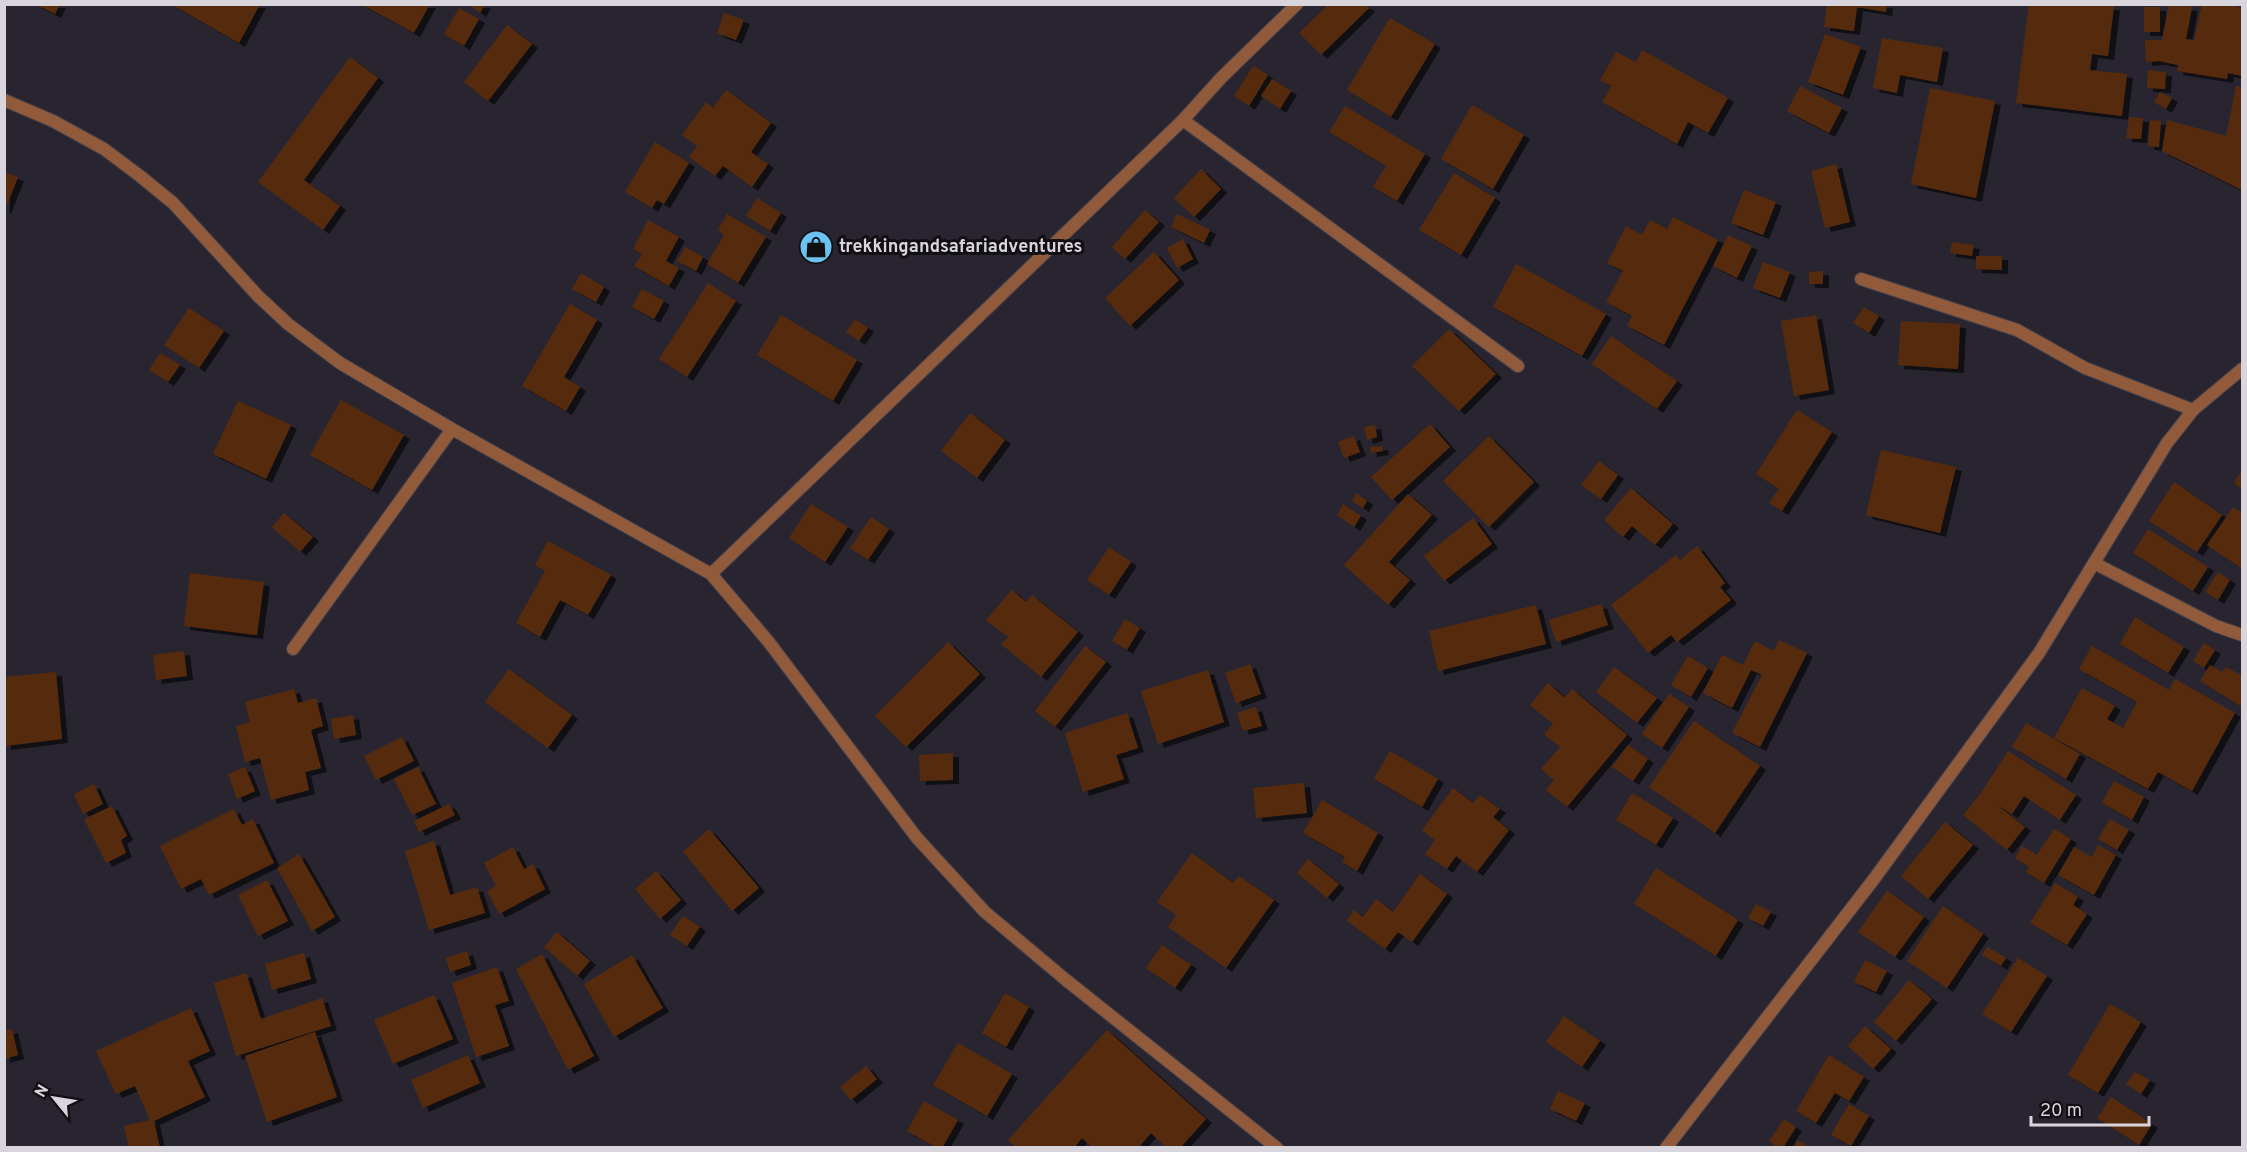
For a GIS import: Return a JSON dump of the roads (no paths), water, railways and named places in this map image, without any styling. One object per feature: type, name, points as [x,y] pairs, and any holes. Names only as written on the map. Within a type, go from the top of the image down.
[{"type":"street","points":[[711,574],[1183,120],[1221,78],[1297,4]]},
{"type":"street","points":[[4,100],[53,121],[104,149],[173,203],[258,296],[311,342],[362,378],[711,574],[768,641],[917,838],[985,912],[1066,980],[1277,1148]]},
{"type":"street","points":[[1183,120],[1518,366]]},
{"type":"street","points":[[1861,279],[2017,330],[2085,368],[2193,410]]},
{"type":"street","points":[[1666,1148],[1801,974],[1962,760],[2039,653],[2167,442],[2193,410],[2242,369]]},
{"type":"street","points":[[293,649],[452,429]]},
{"type":"street","points":[[2094,563],[2216,626],[2242,635]]},
{"type":"place","name":"trekkingandsafariadventures","points":[[816,247]]}]
